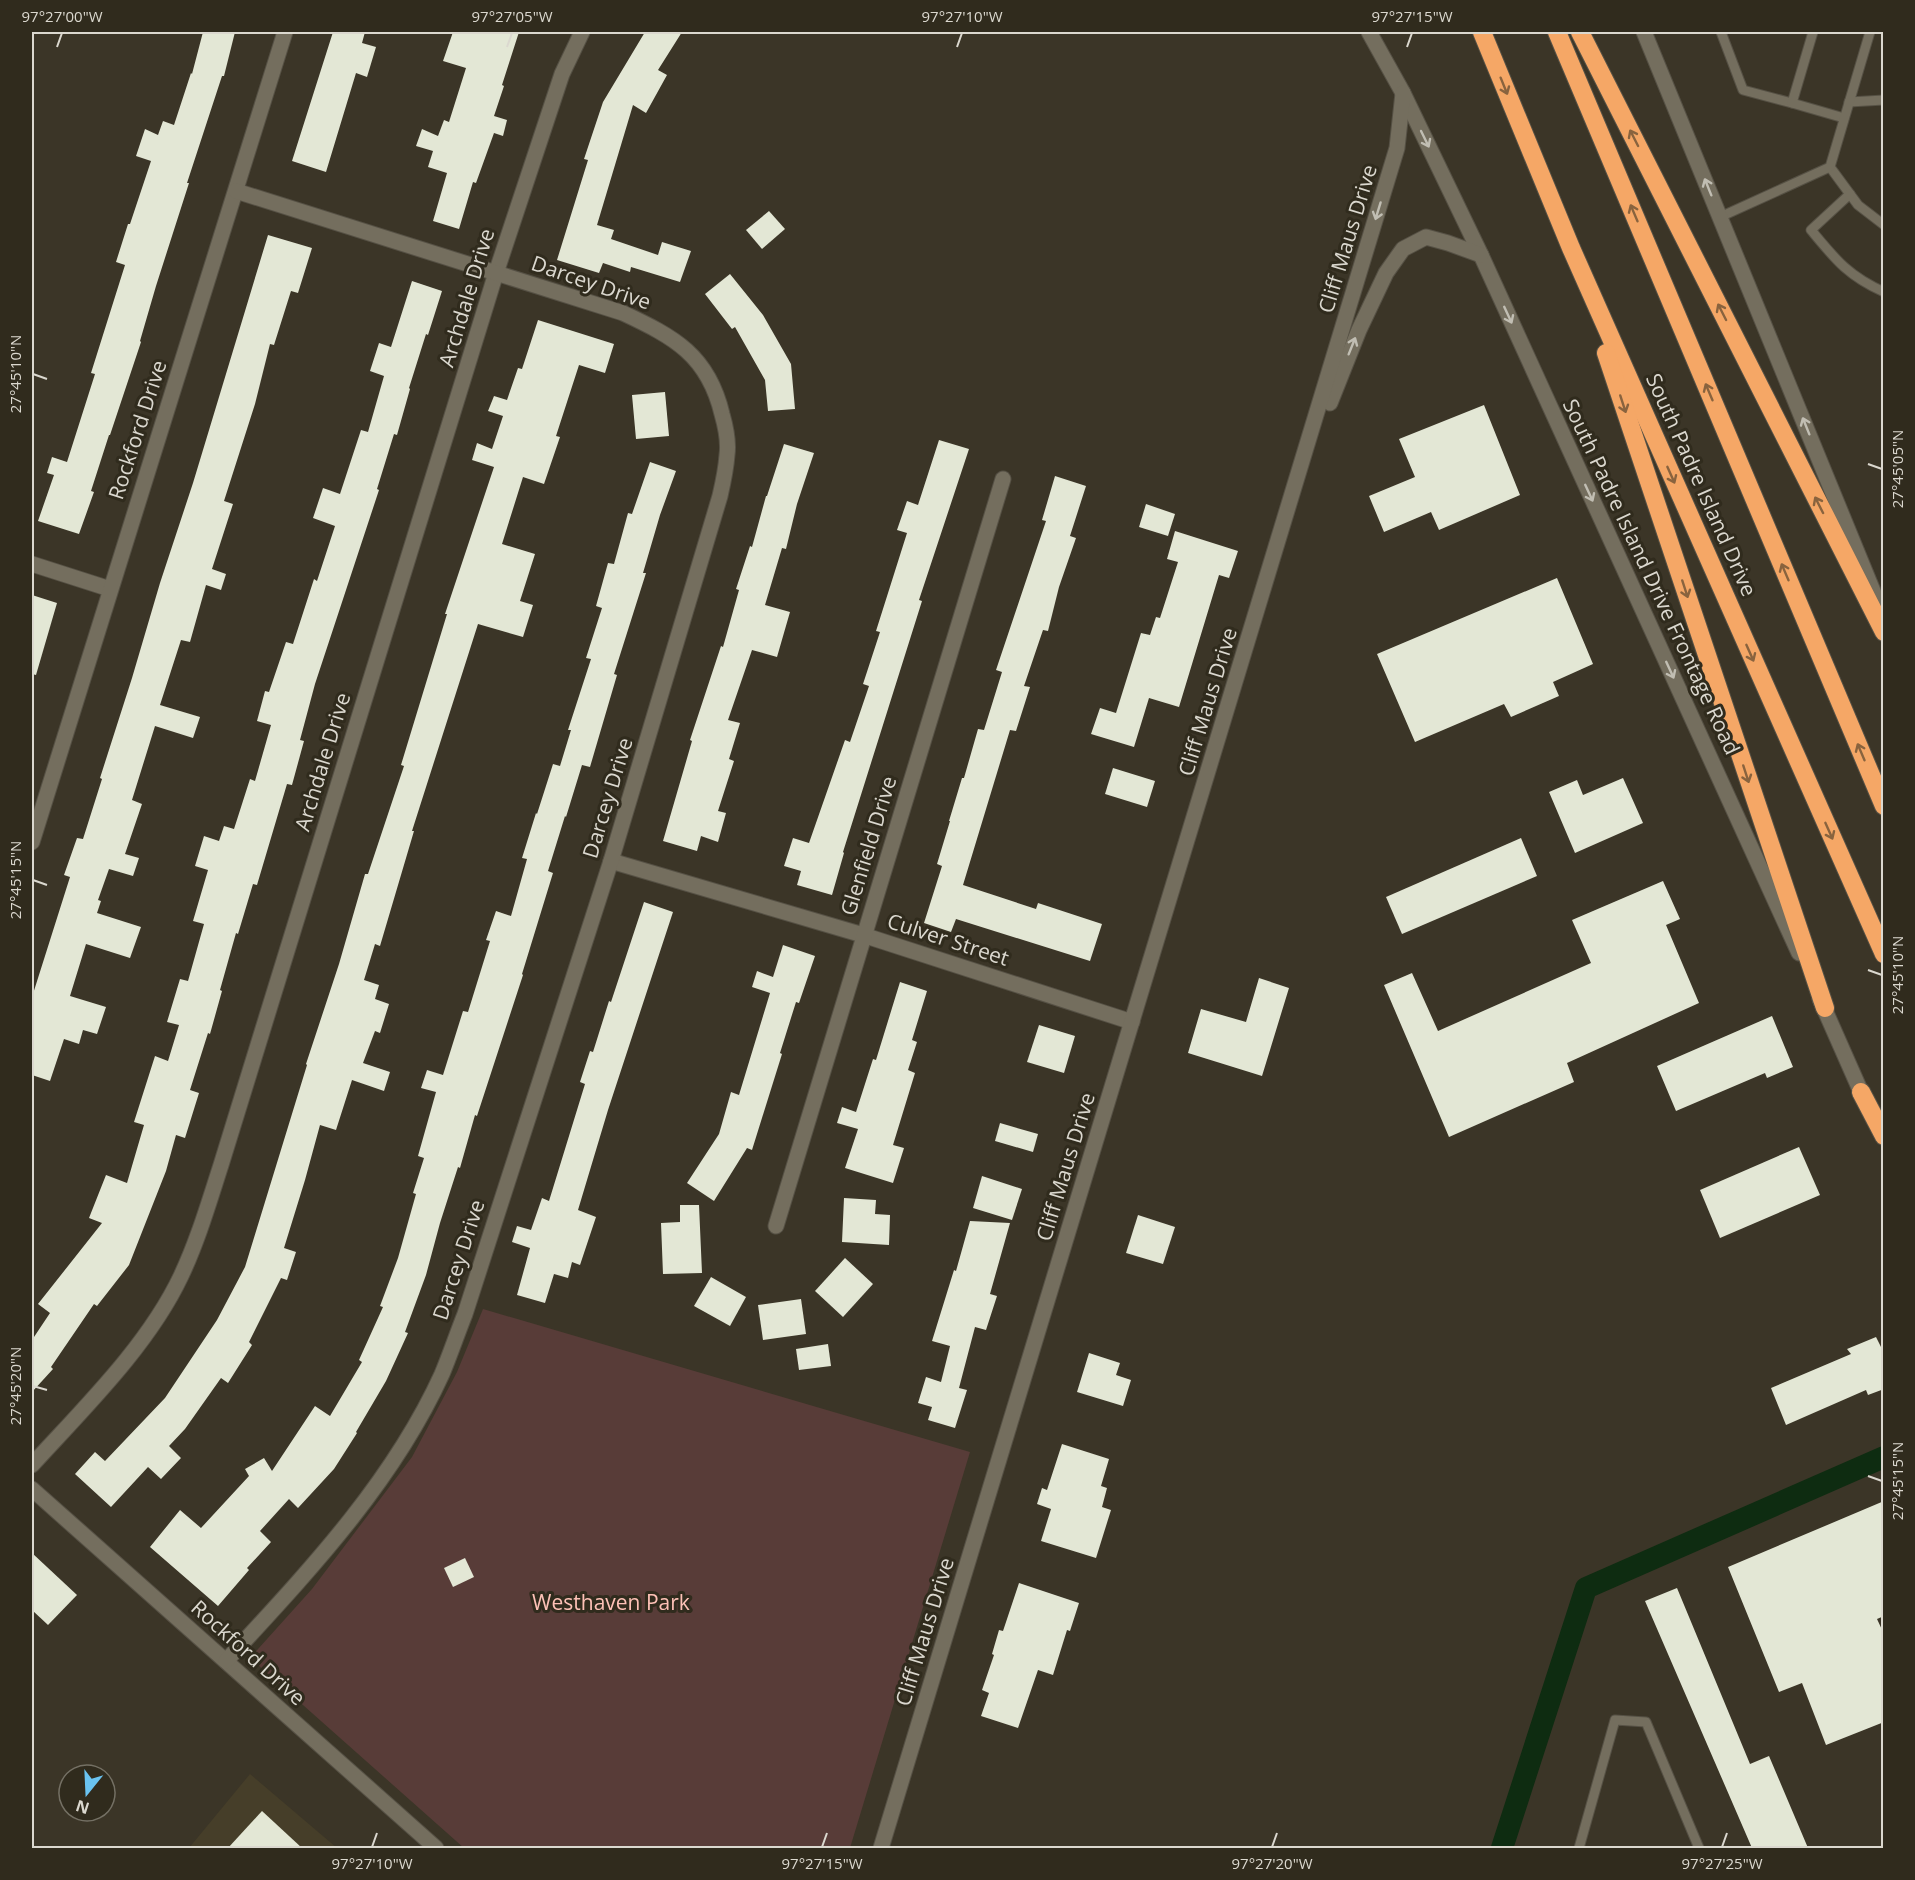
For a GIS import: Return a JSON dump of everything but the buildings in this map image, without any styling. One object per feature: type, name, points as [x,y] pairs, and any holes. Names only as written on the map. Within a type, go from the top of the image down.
[{"type":"highway","name":"South Padre Island Drive","points":[[1482,32],[1571,248],[1884,954]]},
{"type":"highway","name":"South Padre Island Drive","points":[[1557,32],[1884,806]]},
{"type":"highway","points":[[1580,32],[1884,632]]},
{"type":"highway","points":[[1571,248],[1825,1008]]},
{"type":"highway","points":[[1861,1092],[1884,1136]]},
{"type":"street","name":"Rockford Drive","points":[[32,842],[285,32]]},
{"type":"street","name":"Archdale Drive","points":[[32,1465],[136,1346],[180,1278],[198,1237],[496,273],[562,74],[582,32]]},
{"type":"street","name":"South Padre Island Drive Frontage Road","points":[[1369,32],[1403,93],[1481,255],[1825,1008],[1884,1145]]},
{"type":"street","points":[[1644,32],[1884,616]]},
{"type":"street","name":"Cliff Maus Drive","points":[[881,1848],[1397,148],[1403,93]]},
{"type":"street","name":"Darcey Drive","points":[[226,1661],[314,1564],[352,1517],[387,1470],[442,1374],[468,1303],[611,861],[720,496],[727,455],[727,433],[718,394],[705,370],[684,348],[663,332],[623,313],[236,191]]},
{"type":"street","name":"Cliff Maus Drive","points":[[1292,498],[1359,330],[1386,273],[1403,249],[1426,237],[1481,255]]},
{"type":"street","name":"Glenfield Drive","points":[[776,1226],[1003,479]]},
{"type":"street","points":[[32,564],[110,589]]},
{"type":"street","name":"Culver Street","points":[[611,861],[863,935],[1132,1022]]},
{"type":"street","name":"Rockford Drive","points":[[32,1489],[436,1848]]},
{"type":"lane","points":[[1721,32],[1743,90],[1844,118]]},
{"type":"lane","points":[[1792,103],[1813,32]]},
{"type":"lane","points":[[1720,217],[1830,167],[1870,32]]},
{"type":"lane","points":[[1849,102],[1884,100]]},
{"type":"lane","points":[[1830,167],[1858,205],[1884,225]]},
{"type":"lane","points":[[1850,194],[1811,230],[1840,265],[1867,285],[1884,292]]},
{"type":"lane","points":[[1579,1848],[1615,1720],[1646,1722],[1699,1848]]},
{"type":"shaded area","points":[[250,1774],[337,1848],[189,1848]]},
{"type":"green space","name":"Westhaven Park","points":[[483,1309],[970,1452],[850,1848],[464,1848],[250,1658],[312,1589],[412,1457],[457,1372]]},
{"type":"waterway","points":[[1502,1848],[1586,1588],[1884,1457]]}]
